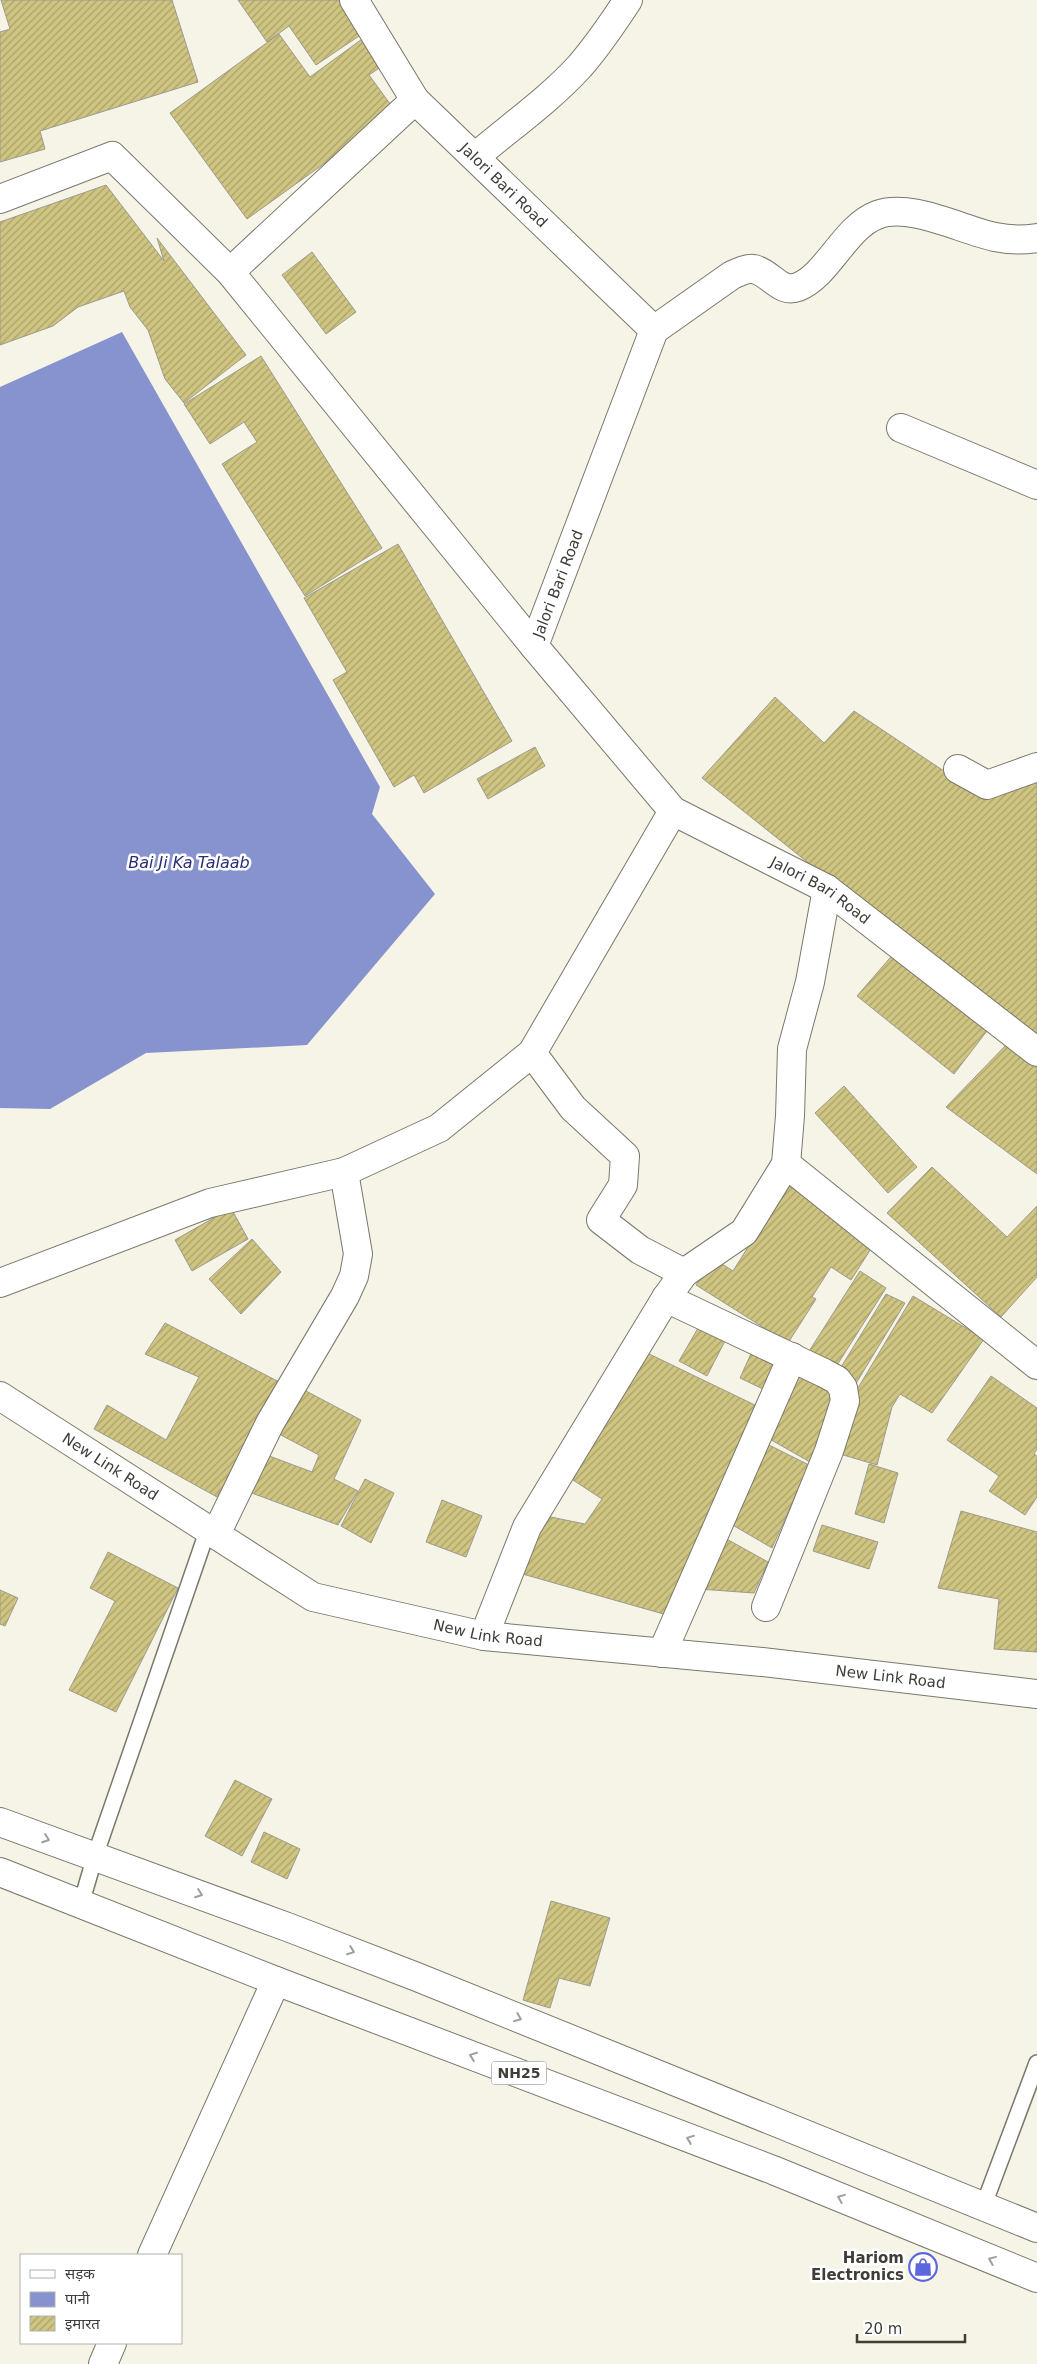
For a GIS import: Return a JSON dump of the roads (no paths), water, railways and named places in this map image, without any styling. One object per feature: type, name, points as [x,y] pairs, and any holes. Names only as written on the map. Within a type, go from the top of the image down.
[{"type":"street","name":"Jalori Bari Road","points":[[354,0],[415,100],[654,330],[534,646],[673,811],[827,889],[1037,1052]]},
{"type":"street","points":[[475,157],[554,91],[580,66],[601,40],[628,0]]},
{"type":"street","points":[[230,272],[415,100]]},
{"type":"street","points":[[0,199],[112,156],[230,272],[534,646]]},
{"type":"street","points":[[654,330],[732,275],[746,270],[754,269],[763,273],[784,288],[798,287],[812,277],[864,223],[879,214],[890,211],[908,212],[995,237],[1020,240],[1037,238]]},
{"type":"street","points":[[901,428],[1037,485]]},
{"type":"street","points":[[958,769],[987,785],[1037,767]]},
{"type":"street","points":[[0,1283],[210,1204],[344,1172],[439,1128],[532,1053],[673,811]]},
{"type":"street","points":[[484,1636],[527,1527],[666,1298],[684,1273],[744,1232],[786,1164],[792,1050],[810,982],[827,889]]},
{"type":"street","points":[[532,1053],[574,1108],[625,1156],[623,1185],[601,1220],[640,1250],[684,1273]]},
{"type":"street","points":[[786,1164],[1037,1364]]},
{"type":"street","points":[[212,1532],[270,1423],[345,1296],[354,1276],[358,1254],[344,1172]]},
{"type":"street","points":[[666,1298],[792,1357],[837,1380],[843,1388],[845,1400],[829,1450],[766,1607]]},
{"type":"street","points":[[662,1653],[792,1357]]},
{"type":"street","name":"New Link Road","points":[[0,1396],[313,1597],[484,1636],[762,1662],[1037,1694]]},
{"type":"street","points":[[0,1822],[290,1928],[416,1977],[1037,2228]]},
{"type":"street","name":"NH25","points":[[0,1872],[773,2170],[1037,2278]]},
{"type":"street","points":[[152,2254],[276,1980]]},
{"type":"street","points":[[103,2364],[112,2344]]},
{"type":"lane","points":[[81,1904],[95,1856],[212,1532]]},
{"type":"lane","points":[[983,2207],[1037,2063]]},
{"type":"water","name":"Bai Ji Ka Talaab","points":[[122,332],[380,787],[372,814],[435,894],[307,1045],[146,1053],[50,1109],[0,1108],[0,387]]},
{"type":"place","name":"Hariom Electronics","points":[[923,2267]]}]
